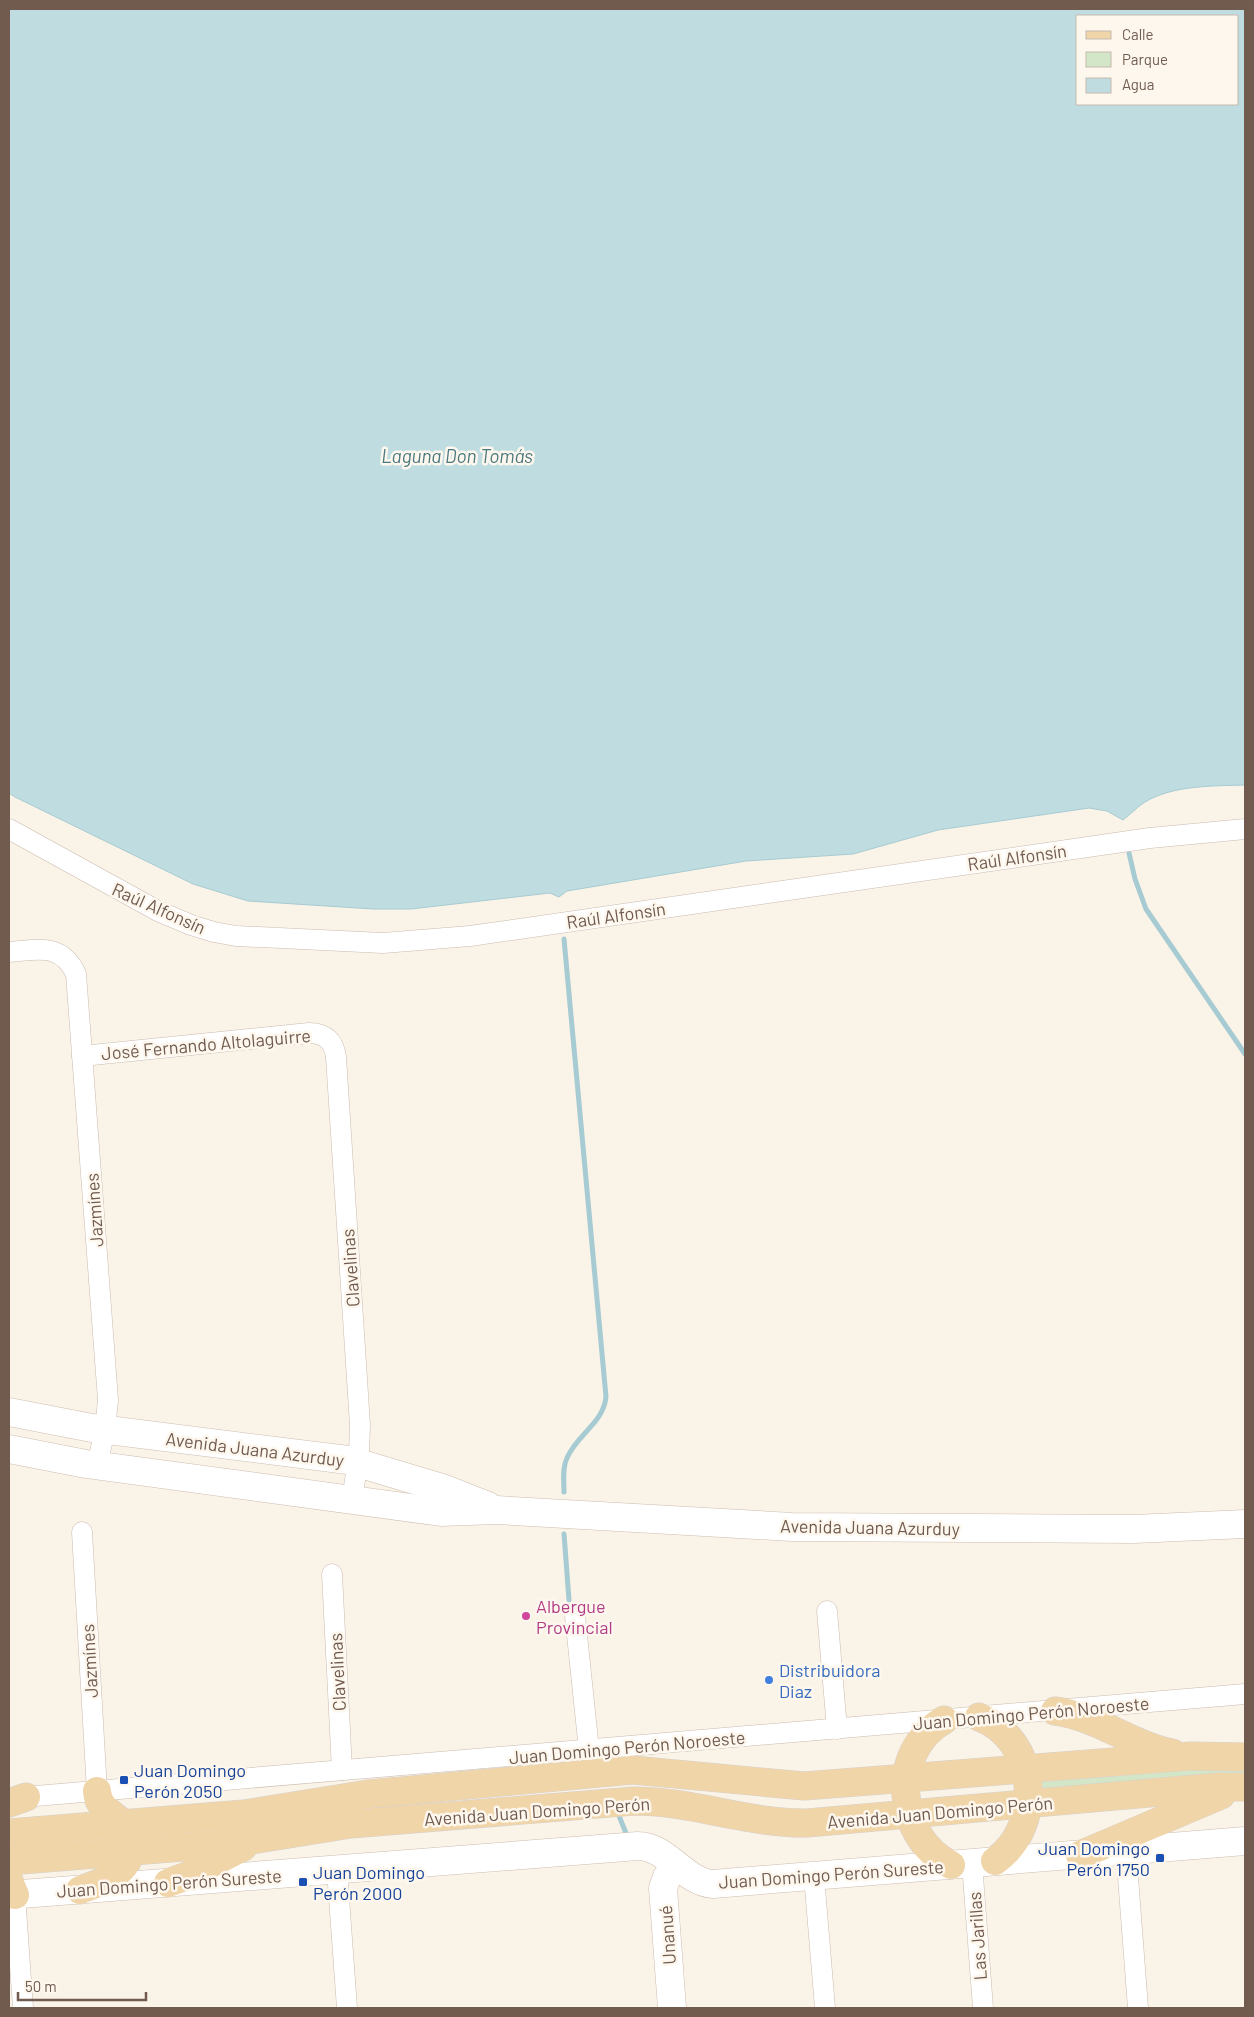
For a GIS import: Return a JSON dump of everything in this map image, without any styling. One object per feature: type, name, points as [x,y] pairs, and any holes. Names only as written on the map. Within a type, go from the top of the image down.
[{"type":"main road","points":[[1055,1711],[1078,1716],[1154,1749],[1191,1756]]},
{"type":"main road","points":[[944,1720],[929,1730],[914,1749],[909,1760],[906,1796],[910,1814],[918,1834],[928,1849],[973,1863],[1008,1851],[1019,1837],[1025,1821],[1027,1804],[1026,1769],[1020,1752],[1009,1737],[990,1722],[979,1718]]},
{"type":"main road","name":"Avenida Juan Domingo Perón","points":[[9,1833],[244,1814],[368,1794],[633,1770],[796,1787],[1191,1756],[1245,1757]]},
{"type":"main road","name":"Avenida Juan Domingo Perón","points":[[9,1861],[258,1840],[351,1824],[634,1801],[660,1803],[788,1823],[1218,1787],[1243,1787]]},
{"type":"main road","points":[[1080,1854],[1243,1787]]},
{"type":"main road","points":[[80,1890],[115,1875],[126,1862],[131,1851],[129,1834],[122,1824],[101,1806],[97,1791]]},
{"type":"main road","points":[[168,1883],[187,1876],[258,1840]]},
{"type":"street","name":"Raúl Alfonsín","points":[[9,829],[164,914],[202,929],[236,936],[383,943],[463,937],[1150,838],[1245,829]]},
{"type":"street","name":"Jazmínes","points":[[9,952],[49,950],[66,958],[73,968],[77,981],[108,1391],[105,1430],[97,1465]]},
{"type":"street","name":"José Fernando Altolaguirre","points":[[82,1056],[309,1033],[319,1034],[328,1038]]},
{"type":"street","name":"Clavelinas","points":[[328,1038],[334,1047],[336,1058],[360,1425],[358,1462],[352,1500]]},
{"type":"street","name":"Avenida Juana Azurduy","points":[[9,1412],[105,1430],[358,1462],[445,1490],[496,1510]]},
{"type":"street","name":"Avenida Juana Azurduy","points":[[9,1449],[97,1465],[441,1512],[496,1510],[801,1527],[1134,1529],[1245,1524]]},
{"type":"street","name":"Jazmínes","points":[[82,1532],[97,1791]]},
{"type":"street","name":"Clavelinas","points":[[332,1574],[342,1770]]},
{"type":"street","points":[[827,1611],[837,1729]]},
{"type":"street","points":[[575,1616],[588,1750]]},
{"type":"street","name":"Juan Domingo Perón Noroeste","points":[[15,1799],[1245,1694]]},
{"type":"street","name":"Juan Domingo Perón Sureste","points":[[11,1890],[80,1890],[641,1846],[655,1850],[696,1880],[710,1884],[1245,1841]]},
{"type":"street","points":[[1126,1851],[1138,2008]]},
{"type":"street","name":"Las Jarillas","points":[[973,1863],[983,2008]]},
{"type":"street","name":"Unanué","points":[[672,2008],[663,1888],[667,1876],[675,1865]]},
{"type":"street","points":[[337,1870],[347,2008]]},
{"type":"street","points":[[814,1876],[825,2008]]},
{"type":"street","points":[[11,1890],[23,2008]]},
{"type":"green space","points":[[1245,1765],[1245,1781],[1041,1794],[1037,1778]]},
{"type":"water","name":"Laguna Don Tomás","points":[[9,9],[1245,9],[1245,785],[1181,789],[1168,792],[1145,802],[1123,820],[1107,811],[1089,808],[938,830],[853,854],[746,861],[567,891],[559,897],[550,893],[411,909],[373,909],[248,901],[193,884],[9,793]]},
{"type":"waterway","points":[[1129,853],[1135,879],[1146,909],[1245,1054]]},
{"type":"waterway","points":[[564,939],[606,1397],[600,1415],[571,1450],[565,1462],[564,1492]]},
{"type":"waterway","points":[[564,1534],[569,1600]]},
{"type":"waterway","points":[[617,1811],[628,1838]]},
{"type":"place","name":"Albergue Provincial","points":[[526,1616]]},
{"type":"place","name":"Distribuidora Diaz","points":[[769,1680]]},
{"type":"place","name":"Juan Domingo Perón 2050","points":[[124,1780]]},
{"type":"place","name":"Juan Domingo Perón 1750","points":[[1160,1858]]},
{"type":"place","name":"Juan Domingo Perón 2000","points":[[303,1882]]}]
